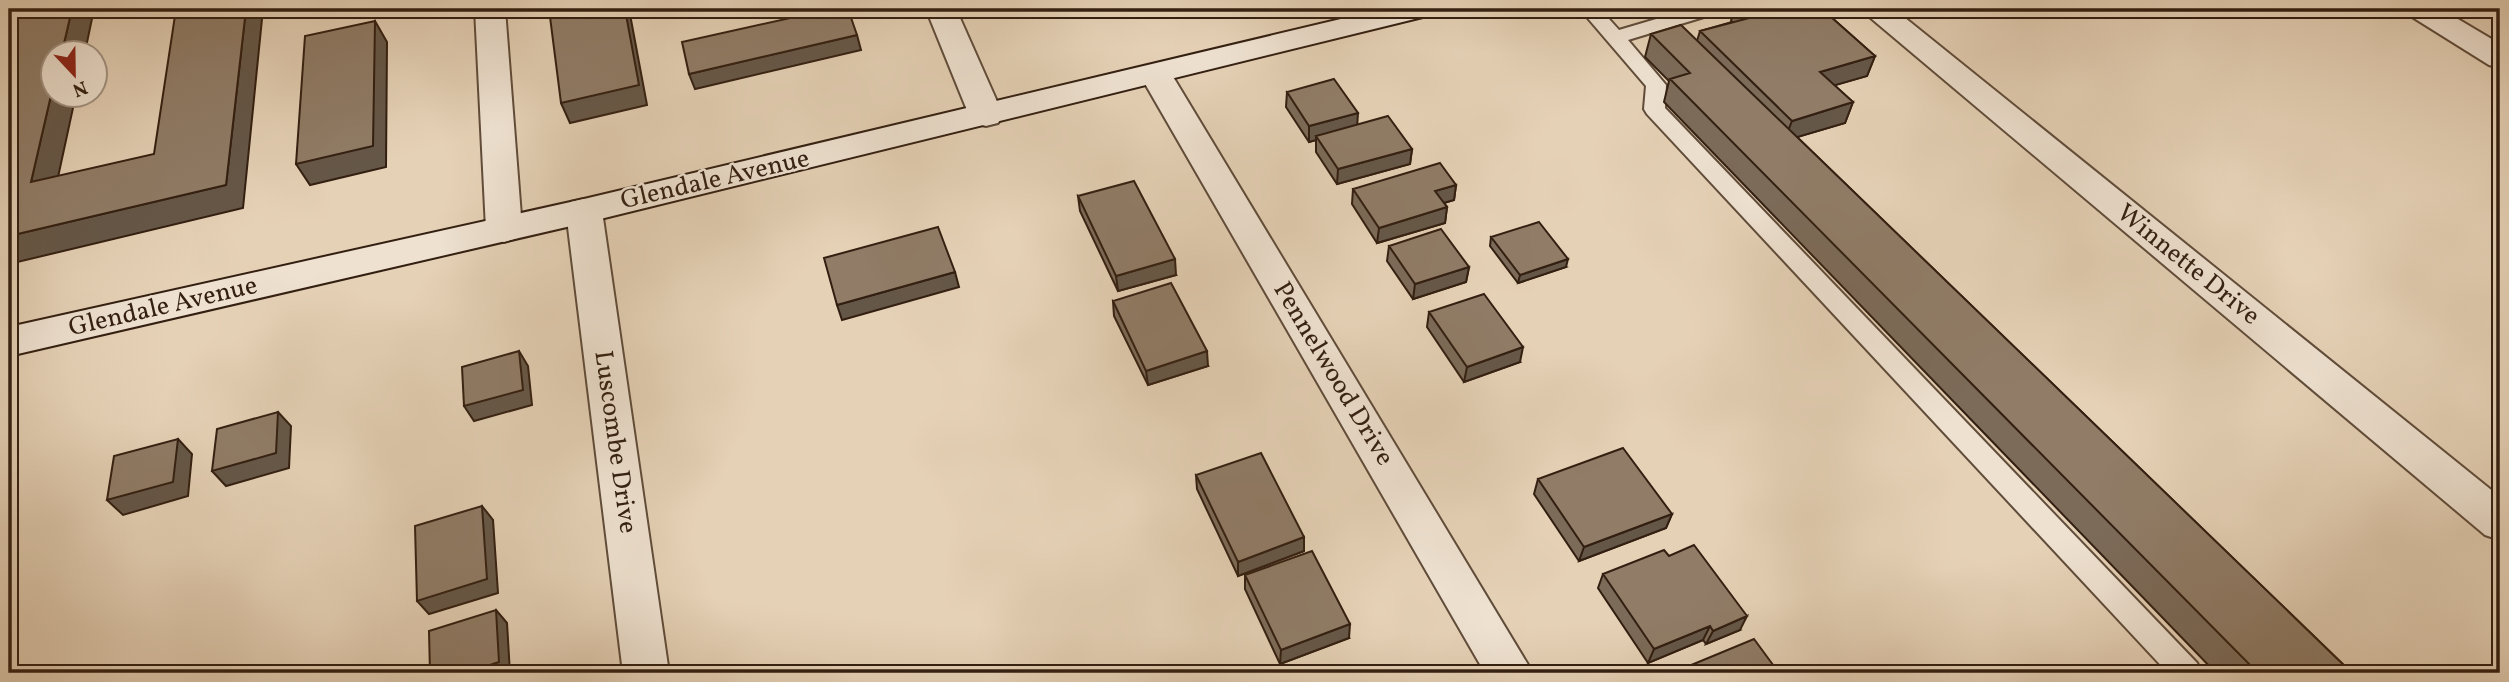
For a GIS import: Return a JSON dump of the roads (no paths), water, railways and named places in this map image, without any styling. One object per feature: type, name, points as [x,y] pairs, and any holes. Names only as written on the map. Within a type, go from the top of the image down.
[{"type":"street","points":[[490,9],[505,229]]},
{"type":"street","points":[[941,9],[986,115]]},
{"type":"street","name":"Glendale Avenue","points":[[9,342],[584,211],[1156,75],[1420,9]]},
{"type":"street","name":"Winnette Drive","points":[[1875,9],[2500,522]]},
{"type":"street","points":[[2420,9],[2500,58]]},
{"type":"street","name":"Pennelwood Drive","points":[[1156,75],[1510,673]]},
{"type":"street","name":"Luscombe Drive","points":[[584,211],[646,673]]},
{"type":"lane","points":[[1590,9],[1656,85],[1654,109],[2187,673]]},
{"type":"lane","points":[[1615,38],[1710,9]]}]
